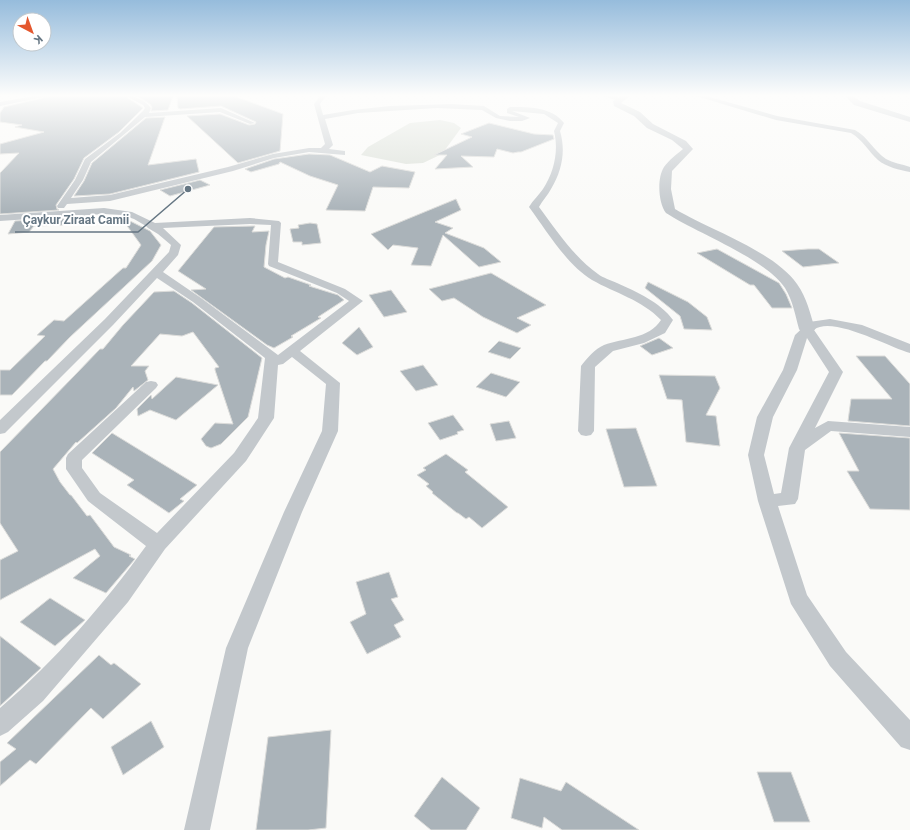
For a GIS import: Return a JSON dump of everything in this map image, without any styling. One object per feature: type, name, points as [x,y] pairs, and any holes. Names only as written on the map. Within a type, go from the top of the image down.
[{"type":"street","points":[[53,214],[65,201],[79,180],[88,161],[121,135]]},
{"type":"street","points":[[323,150],[329,144],[327,135]]},
{"type":"street","points":[[558,135],[560,139],[559,160],[553,177],[534,207],[555,236],[588,272],[655,308],[662,313],[667,320],[661,330],[640,340],[608,348],[595,358],[588,366],[586,431]]},
{"type":"street","points":[[668,135],[683,143],[688,149],[668,168],[666,176],[666,201],[670,211],[751,255],[776,271],[788,282],[799,299],[807,329],[836,372],[797,448],[789,499],[767,501]]},
{"type":"street","points":[[860,135],[869,144],[872,151],[885,161],[910,170]]},
{"type":"street","points":[[65,201],[110,198],[230,169],[273,156],[309,150],[323,150],[342,153]]},
{"type":"street","points":[[0,218],[104,211],[121,213],[132,215],[170,237],[176,245],[174,253],[109,322],[0,429]]},
{"type":"street","points":[[151,226],[250,221],[276,223],[273,264],[341,291],[357,301],[278,361],[197,300],[156,272]]},
{"type":"street","points":[[910,349],[858,328],[830,323],[813,325],[807,329],[801,335],[790,370],[765,417],[756,455],[767,501],[798,598],[838,659],[910,738]]},
{"type":"street","points":[[197,830],[237,648],[293,512],[330,431],[333,383],[292,351]]},
{"type":"street","points":[[0,724],[35,693],[121,596],[158,544],[240,457],[266,418],[272,356]]},
{"type":"street","points":[[151,385],[74,458],[74,469],[94,497],[158,544]]},
{"type":"street","points":[[797,448],[828,426],[910,432]]},
{"type":"shaded area","points":[[389,135],[456,135],[442,154],[423,163],[406,164],[361,155],[368,147]]},
{"type":"building","points":[[34,135],[115,135],[84,158],[74,179],[56,205],[57,209],[59,210],[0,214],[0,173],[19,153],[0,154],[0,144]]},
{"type":"building","points":[[126,135],[159,135],[148,165],[196,159],[199,172],[110,194],[74,196],[84,181],[92,163]]},
{"type":"building","points":[[207,135],[281,135],[280,151],[238,163]]},
{"type":"building","points":[[464,135],[548,135],[553,135],[554,139],[521,152],[513,153],[497,149],[494,157],[461,156],[473,167],[435,169],[447,155],[434,155],[472,137]]},
{"type":"building","points":[[309,154],[330,155],[370,172],[382,166],[415,172],[409,188],[373,187],[365,211],[326,210],[338,185],[310,176],[280,162],[279,164],[251,172],[245,169],[274,159]]},
{"type":"building","points":[[200,180],[210,185],[170,196],[160,190]]},
{"type":"building","points":[[456,199],[461,210],[435,222],[453,228],[445,233],[484,248],[501,262],[479,267],[443,235],[431,266],[411,265],[418,248],[393,245],[388,250],[371,234]]},
{"type":"building","points":[[120,216],[150,231],[161,245],[152,261],[70,337],[12,395],[0,395],[0,370],[10,370],[45,336],[37,335],[54,320],[64,321],[123,268],[126,268],[141,245]]},
{"type":"building","points":[[72,218],[65,225],[34,226],[29,232],[8,234],[15,221]]},
{"type":"building","points":[[310,223],[317,224],[321,243],[302,245],[302,242],[293,242],[290,229],[299,228],[298,225]]},
{"type":"building","points":[[255,226],[252,232],[269,231],[264,267],[285,278],[288,277],[311,285],[309,286],[338,295],[344,300],[318,317],[321,318],[274,348],[267,345],[191,290],[206,289],[178,271],[214,227]]},
{"type":"building","points":[[717,249],[779,283],[792,308],[772,308],[754,285],[750,285],[697,253]]},
{"type":"building","points":[[819,249],[839,263],[803,267],[782,251]]},
{"type":"building","points":[[491,273],[546,305],[517,318],[531,325],[517,333],[483,317],[454,298],[442,301],[429,289]]},
{"type":"building","points":[[648,282],[688,302],[707,317],[712,330],[684,329],[680,316],[645,288]]},
{"type":"building","points":[[391,290],[407,312],[384,317],[369,295]]},
{"type":"building","points":[[174,291],[192,303],[262,358],[248,417],[221,444],[211,448],[206,446],[201,439],[215,423],[233,424],[215,370],[215,368],[219,367],[193,332],[182,336],[160,334],[131,366],[149,366],[145,371],[148,380],[134,391],[133,387],[116,408],[77,443],[76,442],[53,469],[60,482],[70,495],[87,516],[90,515],[114,547],[131,555],[129,556],[135,559],[106,593],[73,578],[100,556],[95,549],[0,600],[0,560],[18,551],[0,523],[0,452],[100,349],[103,349],[154,292]]},
{"type":"building","points":[[359,327],[373,347],[357,355],[342,343]]},
{"type":"building","points":[[659,338],[673,348],[652,355],[640,346]]},
{"type":"building","points":[[499,341],[521,348],[510,359],[488,352]]},
{"type":"building","points":[[856,356],[885,356],[910,384],[910,426],[848,421],[851,399],[892,399]]},
{"type":"building","points":[[423,365],[438,385],[416,391],[400,371]]},
{"type":"building","points":[[491,373],[520,382],[506,397],[476,387]]},
{"type":"building","points":[[659,375],[715,376],[720,388],[706,415],[716,416],[720,446],[686,442],[682,400],[667,399]]},
{"type":"building","points":[[176,377],[218,385],[176,420],[150,410],[138,416],[137,409],[151,395],[152,399]]},
{"type":"building","points":[[453,415],[464,430],[457,432],[458,434],[440,440],[428,423]]},
{"type":"building","points":[[509,421],[516,438],[496,441],[490,424]]},
{"type":"building","points":[[636,428],[657,486],[624,487],[606,429]]},
{"type":"building","points":[[112,433],[197,485],[180,499],[184,501],[169,513],[127,485],[134,480],[92,453]]},
{"type":"building","points":[[839,433],[910,438],[910,510],[870,509],[847,471],[859,471]]},
{"type":"building","points":[[446,454],[468,470],[465,472],[508,507],[482,528],[469,517],[466,519],[457,513],[432,493],[433,492],[426,486],[429,484],[417,475],[426,470],[423,468]]},
{"type":"building","points":[[389,572],[398,597],[391,599],[404,620],[394,625],[401,637],[367,654],[350,622],[366,614],[356,582]]},
{"type":"building","points":[[50,598],[85,620],[55,646],[20,622]]},
{"type":"building","points":[[0,636],[41,668],[0,706]]},
{"type":"building","points":[[99,655],[111,665],[114,663],[141,684],[103,719],[91,708],[36,764],[30,760],[0,786],[0,762],[16,749],[7,743]]},
{"type":"building","points":[[151,721],[164,747],[123,775],[111,747]]},
{"type":"building","points":[[331,730],[326,828],[308,830],[256,830],[268,737]]},
{"type":"building","points":[[757,772],[791,772],[810,822],[774,822]]},
{"type":"building","points":[[442,777],[480,808],[466,830],[431,830],[414,816]]},
{"type":"building","points":[[520,778],[561,791],[566,782],[639,830],[562,830],[544,817],[542,828],[511,818]]},
{"type":"place","name":"Çaykur Ziraat Camii","points":[[188,189]]}]
